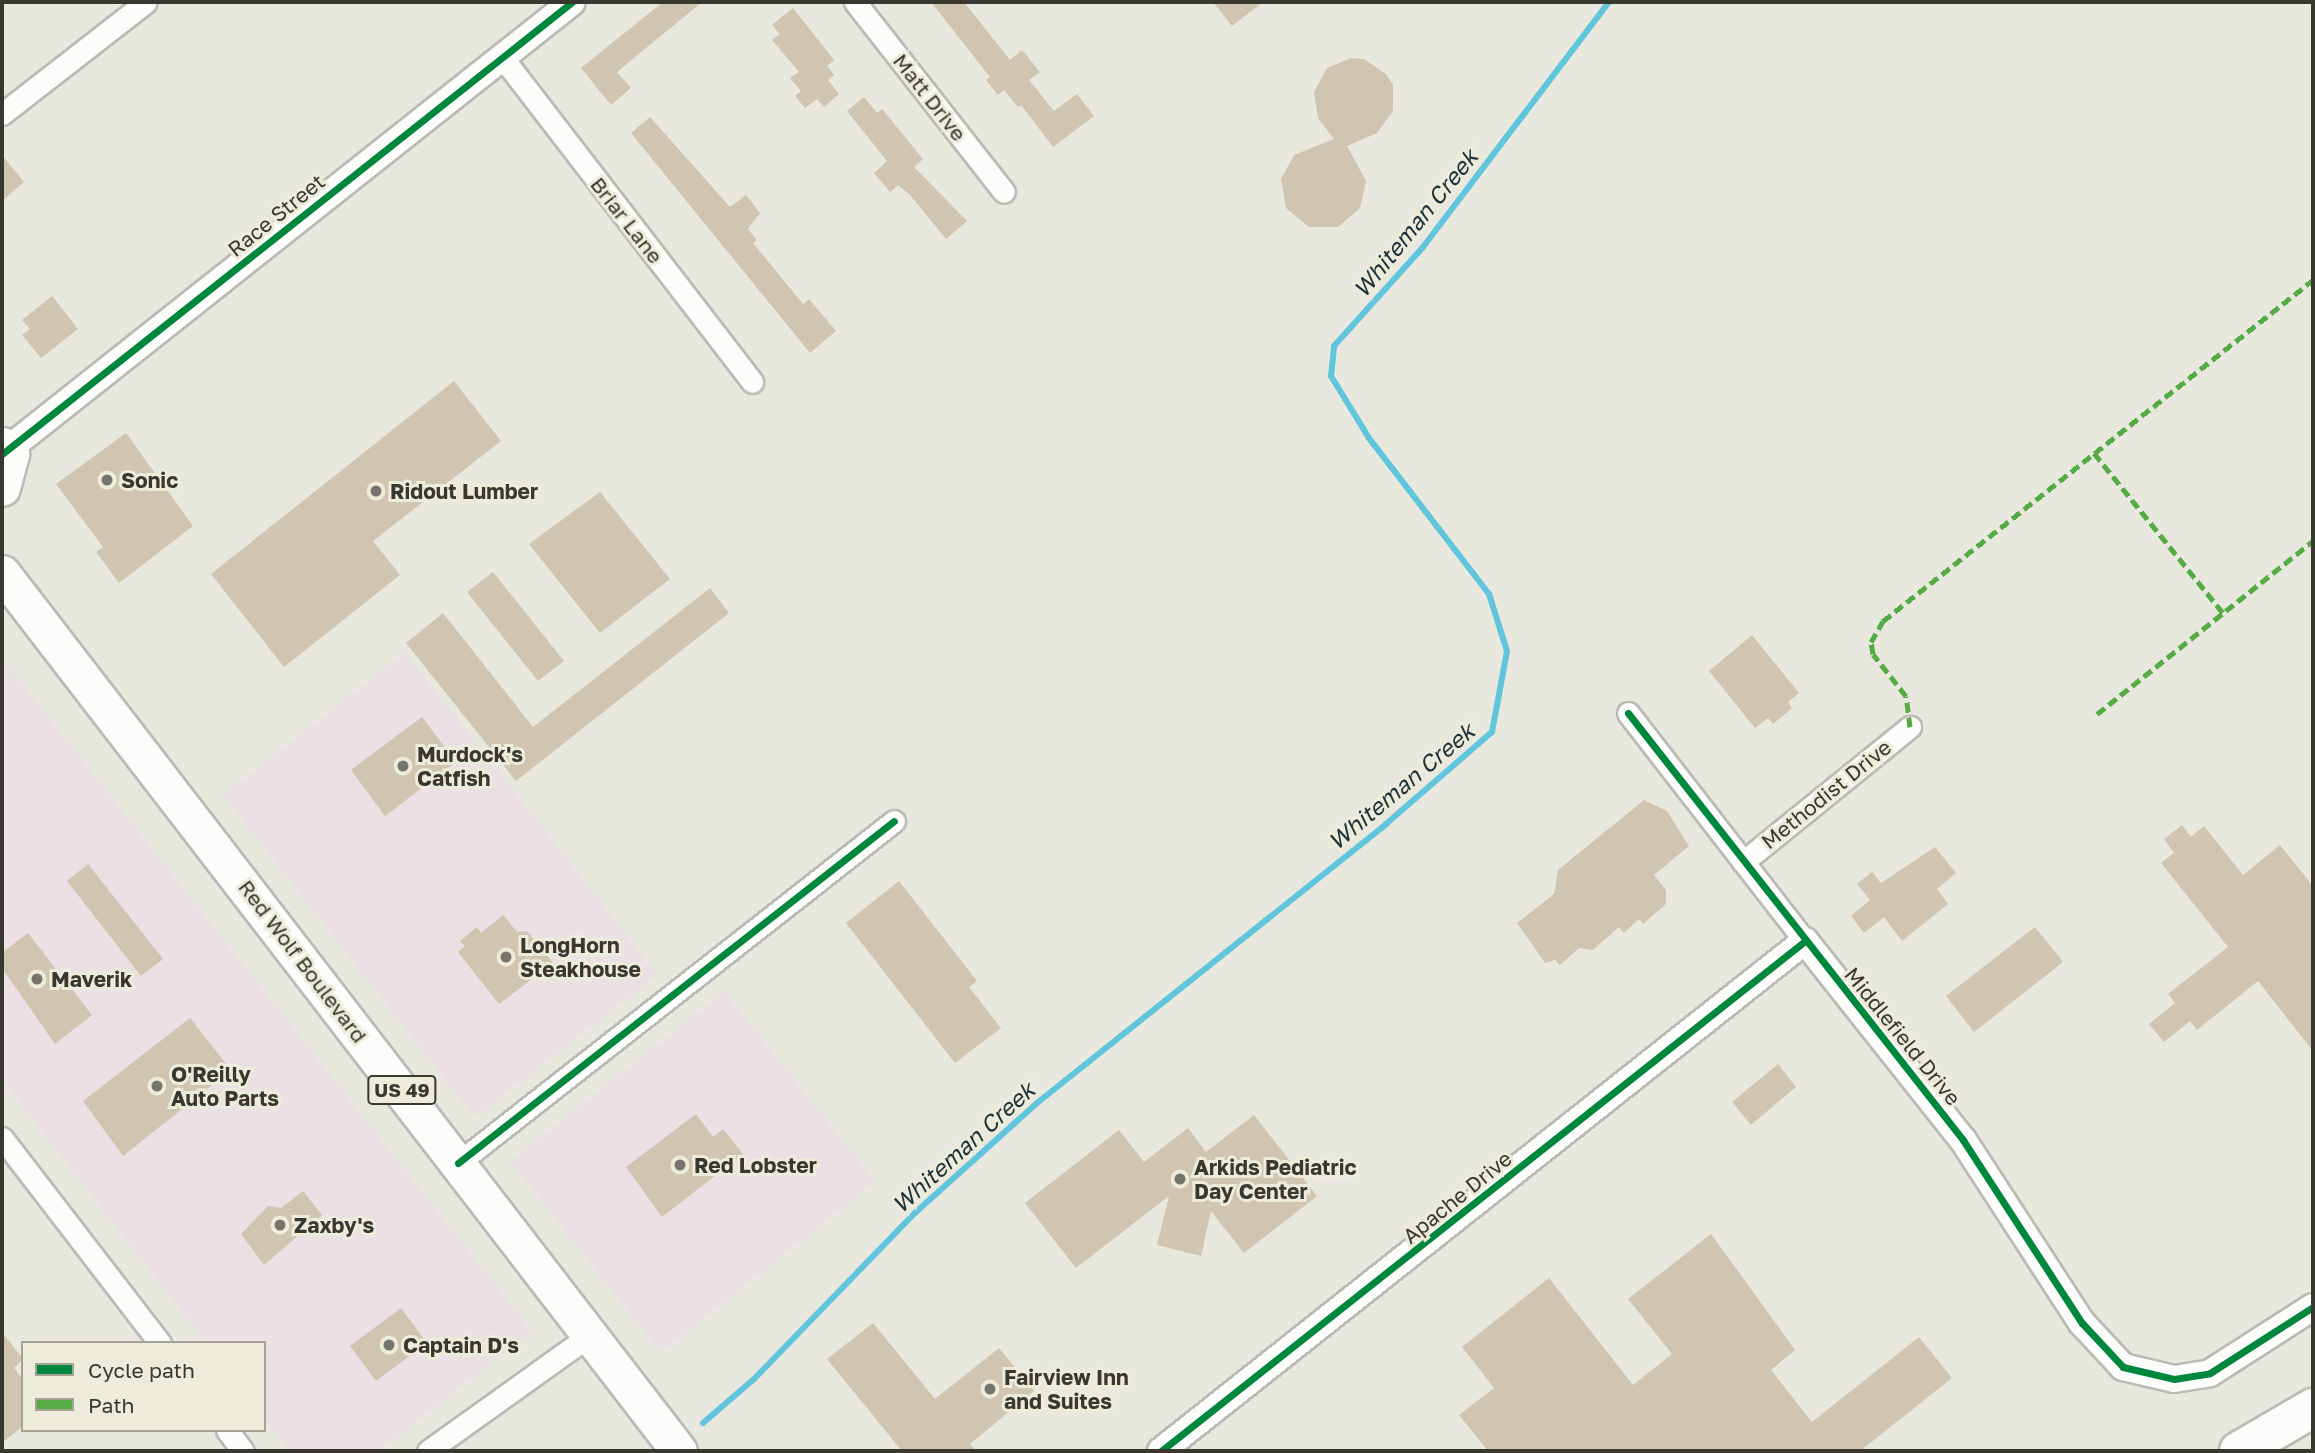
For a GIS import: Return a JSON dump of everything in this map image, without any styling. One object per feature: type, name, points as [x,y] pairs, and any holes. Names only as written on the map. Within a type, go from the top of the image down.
[{"type":"highway","points":[[2,488],[4,449]]},
{"type":"highway","points":[[2,543],[2,572]]},
{"type":"highway","name":"Red Wolf Boulevard","points":[[2,572],[679,1451]]},
{"type":"highway","points":[[2239,1451],[2313,1408]]},
{"type":"highway","points":[[2281,1451],[2313,1425]]},
{"type":"street","points":[[2,114],[146,2]]},
{"type":"street","name":"Race Street","points":[[4,449],[572,2]]},
{"type":"street","name":"Matt Drive","points":[[855,2],[1004,192]]},
{"type":"street","name":"Briar Lane","points":[[502,57],[752,382]]},
{"type":"street","name":"Middlefield Drive","points":[[1628,713],[1963,1140],[2088,1331],[2123,1367],[2147,1376],[2174,1379],[2210,1373],[2313,1307]]},
{"type":"street","name":"Methodist Drive","points":[[1743,862],[1910,727]]},
{"type":"street","points":[[458,1163],[894,821]]},
{"type":"street","name":"Apache Drive","points":[[1161,1451],[1805,941]]},
{"type":"street","points":[[2,1138],[158,1341]]},
{"type":"street","points":[[428,1451],[590,1335]]},
{"type":"street","points":[[229,1432],[243,1451]]},
{"type":"shaded area","points":[[405,653],[657,975],[475,1117],[224,795]]},
{"type":"shaded area","points":[[2,659],[531,1331],[379,1451],[291,1451],[266,1420],[266,1341],[205,1341],[2,1079]]},
{"type":"shaded area","points":[[724,992],[875,1182],[661,1352],[511,1161]]},
{"type":"building","points":[[663,2],[702,2],[617,72],[631,88],[611,105],[581,68]]},
{"type":"building","points":[[931,2],[964,2],[1010,60],[1022,50],[1040,72],[1029,80],[1054,111],[1077,94],[1094,116],[1053,147],[1021,105],[1018,107],[1004,90],[998,95],[986,80],[990,77]]},
{"type":"building","points":[[1213,2],[1263,2],[1232,26]]},
{"type":"building","points":[[793,8],[834,60],[827,66],[834,75],[828,80],[839,94],[824,107],[817,99],[805,108],[795,96],[801,91],[790,78],[799,72],[772,40],[780,34],[772,25]]},
{"type":"building","points":[[1351,58],[1364,59],[1386,74],[1393,85],[1393,111],[1377,133],[1347,146],[1366,181],[1360,208],[1338,227],[1309,227],[1286,208],[1281,179],[1294,155],[1334,139],[1318,118],[1314,92],[1327,68]]},
{"type":"building","points":[[864,97],[877,113],[882,109],[923,159],[914,167],[967,221],[946,239],[910,195],[898,185],[890,192],[874,173],[887,161],[847,111]]},
{"type":"building","points":[[650,117],[730,207],[746,195],[760,213],[748,229],[757,240],[753,243],[803,304],[809,299],[836,331],[810,353],[631,133]]},
{"type":"building","points":[[2,155],[24,182],[2,201]]},
{"type":"building","points":[[52,296],[78,329],[41,358],[22,335],[30,329],[22,320]]},
{"type":"building","name":"Ridout Lumber","points":[[454,381],[501,441],[373,541],[400,575],[284,667],[211,574]]},
{"type":"building","points":[[126,433],[193,526],[119,583],[96,552],[103,547],[56,484]]},
{"type":"building","points":[[600,492],[670,579],[600,633],[529,544]]},
{"type":"building","points":[[493,572],[564,661],[538,681],[467,592]]},
{"type":"building","points":[[710,588],[729,613],[516,781],[406,643],[443,613],[533,727]]},
{"type":"building","points":[[1752,635],[1799,693],[1788,702],[1792,708],[1773,724],[1768,718],[1755,728],[1709,671]]},
{"type":"building","name":"Murdock's Catfish","points":[[422,717],[456,762],[385,816],[351,770]]},
{"type":"building","points":[[1644,800],[1667,811],[1689,846],[1654,875],[1666,890],[1666,904],[1643,924],[1639,919],[1624,933],[1619,927],[1593,950],[1579,948],[1560,965],[1555,960],[1545,963],[1517,923],[1554,894],[1558,870]]},
{"type":"building","points":[[2182,825],[2191,837],[2204,826],[2243,875],[2280,845],[2313,886],[2313,1051],[2258,981],[2197,1030],[2190,1021],[2164,1042],[2149,1024],[2175,1003],[2168,994],[2228,947],[2161,863],[2174,853],[2164,839]]},
{"type":"building","points":[[1935,847],[1956,873],[1937,889],[1948,904],[1902,941],[1884,917],[1864,933],[1851,916],[1870,900],[1857,884],[1872,872],[1881,883]]},
{"type":"building","name":"Maverik","points":[[88,864],[163,959],[141,976],[67,881]]},
{"type":"building","points":[[899,881],[977,981],[969,987],[1001,1028],[955,1063],[846,923]]},
{"type":"building","name":"LongHorn Steakhouse","points":[[503,915],[517,932],[527,931],[553,963],[499,1004],[458,952],[465,946],[460,941],[477,927],[481,933]]},
{"type":"building","points":[[2035,927],[2063,962],[1974,1032],[1946,996]]},
{"type":"building","name":"Maverik","points":[[28,933],[92,1015],[55,1044],[2,968],[2,953]]},
{"type":"building","name":"O'Reilly Auto Parts","points":[[190,1018],[231,1070],[123,1156],[83,1101]]},
{"type":"building","points":[[1778,1064],[1796,1087],[1751,1125],[1732,1102]]},
{"type":"building","name":"Red Lobster","points":[[696,1114],[713,1137],[723,1129],[743,1154],[662,1217],[626,1167]]},
{"type":"building","name":"Arkids Pediatric Day Center","points":[[1254,1115],[1317,1196],[1244,1253],[1211,1211],[1201,1256],[1157,1245],[1169,1196],[1076,1268],[1025,1203],[1119,1130],[1144,1162],[1188,1128],[1206,1152]]},
{"type":"building","name":"Zaxby's","points":[[303,1191],[322,1215],[264,1265],[241,1234],[268,1206],[281,1208]]},
{"type":"building","points":[[1711,1234],[1795,1350],[1771,1370],[1812,1422],[1919,1337],[1952,1378],[1860,1451],[1488,1451],[1459,1415],[1494,1388],[1462,1347],[1549,1278],[1633,1385],[1672,1354],[1628,1299]]},
{"type":"building","name":"Captain D's","points":[[401,1308],[427,1343],[376,1381],[350,1346]]},
{"type":"building","name":"Fairview Inn and Suites","points":[[873,1323],[935,1399],[999,1348],[1034,1391],[970,1444],[976,1451],[902,1451],[827,1359]]},
{"type":"building","points":[[2,1332],[21,1356],[21,1361],[14,1368],[21,1377],[21,1428],[2,1443]]},
{"type":"waterway","name":"Whiteman Creek","points":[[703,1423],[754,1379],[916,1212],[1037,1103],[1386,824],[1492,732],[1507,651],[1489,594],[1369,438],[1331,376],[1334,346],[1423,247],[1609,2]]},
{"type":"marked path","points":[[1910,727],[1906,696],[1873,654],[1871,642],[1883,621],[2313,280]]},
{"type":"marked path","points":[[2094,453],[2223,613]]},
{"type":"marked path","points":[[2097,714],[2313,541]]},
{"type":"cycle path","points":[[2,454],[572,2]]},
{"type":"cycle path","points":[[1628,713],[1963,1140],[2082,1323],[2123,1367],[2174,1379],[2210,1373],[2313,1307]]},
{"type":"cycle path","points":[[458,1163],[894,821]]},
{"type":"cycle path","points":[[1161,1451],[1805,941]]},
{"type":"place","name":"Sonic","points":[[107,480]]},
{"type":"place","name":"Ridout Lumber","points":[[376,491]]},
{"type":"place","name":"Murdock's Catfish","points":[[403,766]]},
{"type":"place","name":"LongHorn Steakhouse","points":[[506,957]]},
{"type":"place","name":"Maverik","points":[[37,979]]},
{"type":"place","name":"O'Reilly Auto Parts","points":[[157,1086]]},
{"type":"place","name":"Red Lobster","points":[[680,1165]]},
{"type":"place","name":"Arkids Pediatric Day Center","points":[[1180,1179]]},
{"type":"place","name":"Zaxby's","points":[[280,1225]]},
{"type":"place","name":"Captain D's","points":[[389,1345]]},
{"type":"place","name":"Fairview Inn and Suites","points":[[990,1389]]}]
